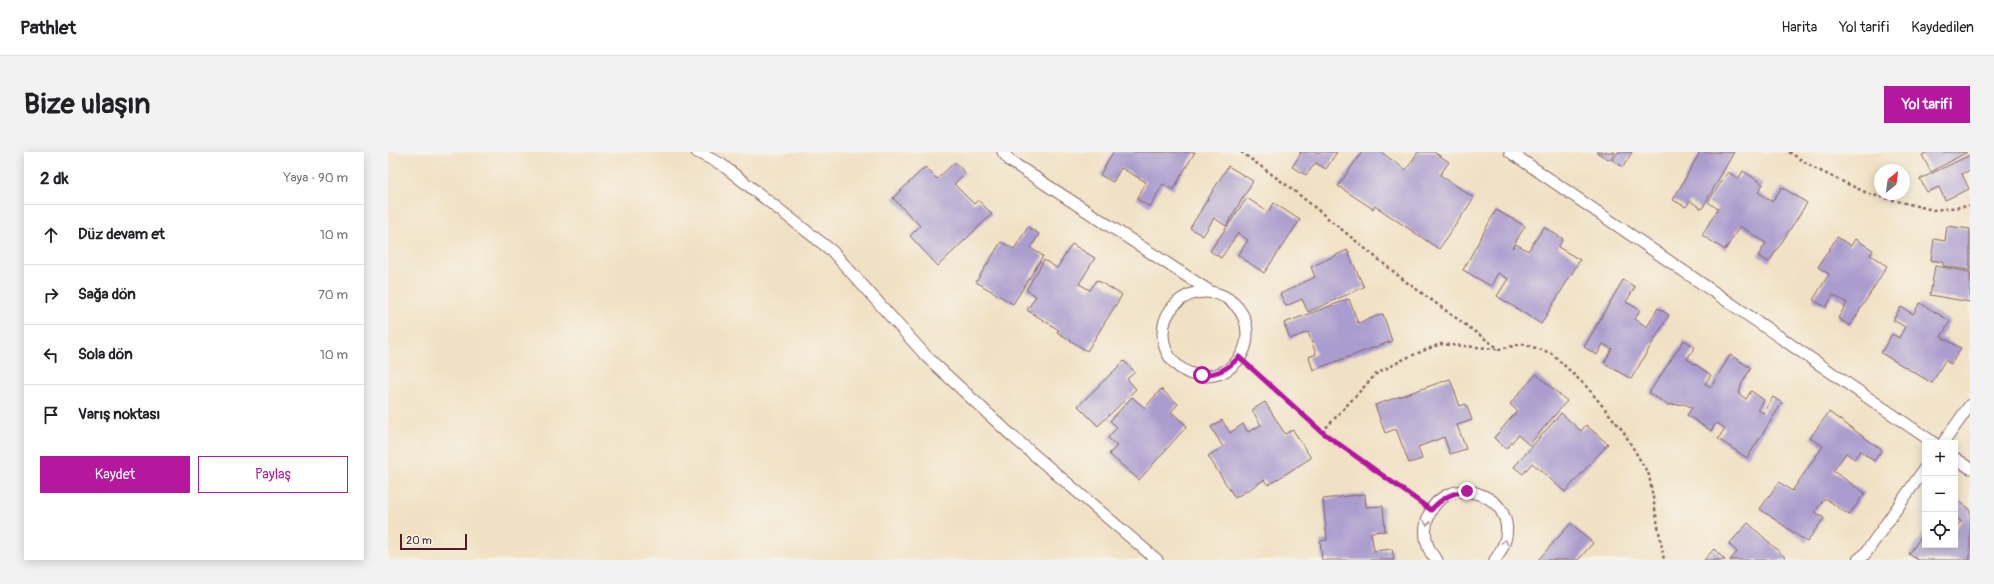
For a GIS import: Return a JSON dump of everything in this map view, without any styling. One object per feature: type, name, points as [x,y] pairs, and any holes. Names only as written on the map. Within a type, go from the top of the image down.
[{"type":"lane","points":[[697,152],[721,164],[832,251],[927,357],[1011,436],[1157,560]]},
{"type":"lane","points":[[1003,152],[1010,161],[1211,292],[1225,297],[1236,306],[1244,319],[1247,333],[1244,347],[1239,357],[1229,368],[1216,374],[1202,375],[1187,372],[1175,364],[1167,352],[1163,338],[1164,323],[1170,310],[1180,299],[1193,293],[1211,292]]},
{"type":"lane","points":[[1510,152],[1930,440]]},
{"type":"lane","points":[[1945,440],[1970,405]]},
{"type":"lane","points":[[1958,460],[1970,468]]},
{"type":"lane","points":[[1858,560],[1864,554],[1922,472]]},
{"type":"lane","points":[[1437,560],[1428,546],[1425,533],[1427,518],[1431,510],[1441,499],[1453,493],[1467,491],[1482,494],[1494,501],[1502,512],[1506,521],[1507,536],[1503,549],[1495,560]]},
{"type":"path","points":[[1241,152],[1292,190],[1405,281],[1499,349]]},
{"type":"path","points":[[1789,152],[1816,169],[1869,194],[1934,210],[1970,206]]},
{"type":"path","points":[[1322,432],[1376,374],[1406,358],[1440,344],[1499,349],[1523,344],[1551,353],[1587,387],[1623,431],[1650,475],[1664,560]]},
{"type":"path","points":[[1239,357],[1322,432],[1431,510]]},
{"type":"building","points":[[1113,152],[1195,152],[1173,190],[1163,184],[1150,207],[1137,199],[1146,182],[1121,168],[1113,182],[1100,175]]},
{"type":"building","points":[[1299,152],[1337,152],[1326,169],[1316,163],[1306,175],[1292,167],[1301,153]]},
{"type":"building","points":[[1362,152],[1381,152],[1406,170],[1418,152],[1434,152],[1449,162],[1440,175],[1474,198],[1439,249],[1375,206],[1373,209],[1338,186]]},
{"type":"building","points":[[1596,152],[1615,152],[1610,160]]},
{"type":"building","points":[[1618,152],[1632,152],[1623,167],[1612,160]]},
{"type":"building","points":[[1700,152],[1734,152],[1702,209],[1690,201],[1686,207],[1673,200]]},
{"type":"building","points":[[1928,152],[1967,152],[1931,172],[1922,155]]},
{"type":"building","points":[[1970,155],[1970,170],[1962,174],[1969,189],[1945,200],[1939,187],[1927,192],[1920,179]]},
{"type":"building","points":[[955,162],[965,173],[954,184],[974,204],[978,200],[992,214],[938,266],[910,236],[920,226],[893,198],[925,167],[937,179]]},
{"type":"building","points":[[1228,166],[1253,181],[1226,226],[1214,218],[1203,236],[1190,228]]},
{"type":"building","points":[[1743,171],[1763,184],[1758,192],[1772,202],[1782,187],[1807,203],[1769,262],[1758,256],[1766,243],[1740,226],[1725,250],[1702,235],[1718,209],[1708,202],[1728,172],[1738,179]]},
{"type":"building","points":[[1247,198],[1268,212],[1274,203],[1300,220],[1264,273],[1238,255],[1248,240],[1238,233],[1221,258],[1210,251]]},
{"type":"building","points":[[1496,210],[1525,226],[1512,248],[1516,244],[1528,251],[1544,227],[1563,239],[1558,247],[1580,260],[1541,324],[1497,296],[1508,279],[1498,273],[1491,286],[1463,270]]},
{"type":"building","points":[[1947,226],[1970,229],[1970,270],[1943,266],[1943,262],[1931,260],[1934,239],[1945,241]]},
{"type":"building","points":[[1028,227],[1039,234],[1031,248],[1043,256],[1013,304],[976,282],[1001,242],[1014,249]]},
{"type":"building","points":[[1837,237],[1851,246],[1855,239],[1873,250],[1870,255],[1887,266],[1850,326],[1838,318],[1847,303],[1833,295],[1826,307],[1813,300],[1829,274],[1818,267]]},
{"type":"building","points":[[1072,244],[1095,258],[1079,284],[1090,290],[1097,280],[1122,295],[1087,351],[1057,332],[1059,330],[1027,310],[1036,296],[1026,290],[1044,260],[1057,268]]},
{"type":"building","points":[[1347,250],[1364,287],[1308,312],[1302,299],[1286,306],[1280,294],[1315,277],[1311,267]]},
{"type":"building","points":[[1935,266],[1970,272],[1970,302],[1930,295]]},
{"type":"building","points":[[1623,280],[1635,287],[1626,302],[1640,310],[1635,319],[1647,327],[1658,308],[1669,315],[1631,379],[1604,363],[1612,349],[1603,344],[1597,355],[1584,347]]},
{"type":"building","points":[[1349,299],[1358,323],[1383,314],[1392,341],[1313,370],[1309,357],[1316,354],[1308,332],[1290,339],[1284,323]]},
{"type":"building","points":[[1920,303],[1950,321],[1941,337],[1961,348],[1951,364],[1945,360],[1932,383],[1881,353],[1892,334],[1899,338],[1905,327],[1893,320],[1901,307],[1913,314]]},
{"type":"building","points":[[1684,340],[1695,347],[1687,359],[1711,375],[1705,384],[1711,387],[1730,355],[1751,368],[1742,383],[1739,394],[1746,399],[1751,391],[1764,400],[1758,410],[1763,413],[1773,397],[1782,403],[1747,458],[1718,439],[1725,428],[1716,423],[1711,431],[1687,415],[1692,408],[1685,404],[1668,405],[1649,393]]},
{"type":"building","points":[[1124,361],[1135,372],[1127,379],[1136,389],[1098,426],[1078,406]]},
{"type":"building","points":[[1536,374],[1567,401],[1529,445],[1518,435],[1506,449],[1494,438],[1517,411],[1510,404]]},
{"type":"building","points":[[1450,379],[1460,406],[1466,404],[1472,420],[1457,425],[1466,449],[1450,454],[1444,437],[1418,447],[1422,459],[1409,463],[1396,429],[1385,433],[1375,405]]},
{"type":"building","points":[[1161,389],[1178,404],[1171,412],[1187,426],[1139,480],[1109,454],[1117,446],[1108,438],[1117,427],[1110,421],[1132,397],[1145,408]]},
{"type":"building","points":[[1265,402],[1285,434],[1293,430],[1311,458],[1268,485],[1264,480],[1235,498],[1208,456],[1223,447],[1211,427],[1222,420],[1230,433],[1243,424],[1248,432],[1261,425],[1252,410]]},
{"type":"building","points":[[1829,412],[1882,450],[1874,461],[1860,451],[1854,459],[1846,453],[1833,471],[1865,493],[1849,515],[1825,498],[1815,512],[1824,518],[1807,542],[1760,509],[1779,482],[1792,491],[1823,446],[1810,438]]},
{"type":"building","points":[[1561,413],[1581,431],[1586,425],[1608,444],[1565,492],[1532,463],[1523,474],[1514,467]]},
{"type":"building","points":[[1365,494],[1366,507],[1383,506],[1385,531],[1371,532],[1374,551],[1392,549],[1394,560],[1322,560],[1320,541],[1327,540],[1323,499]]},
{"type":"building","points":[[1958,501],[1970,509],[1970,560],[1918,560],[1909,554],[1922,536],[1922,548],[1958,548],[1958,525],[1961,521],[1958,519]]},
{"type":"building","points":[[1571,523],[1593,543],[1578,560],[1538,560]]},
{"type":"building","points":[[1748,523],[1788,560],[1730,560],[1737,552],[1729,544]]},
{"type":"building","points":[[1714,549],[1725,560],[1704,560]]},
{"type":"route","points":[[1202,375],[1216,374],[1229,368],[1239,357],[1322,432],[1431,510],[1441,499],[1453,493],[1467,491]]}]
